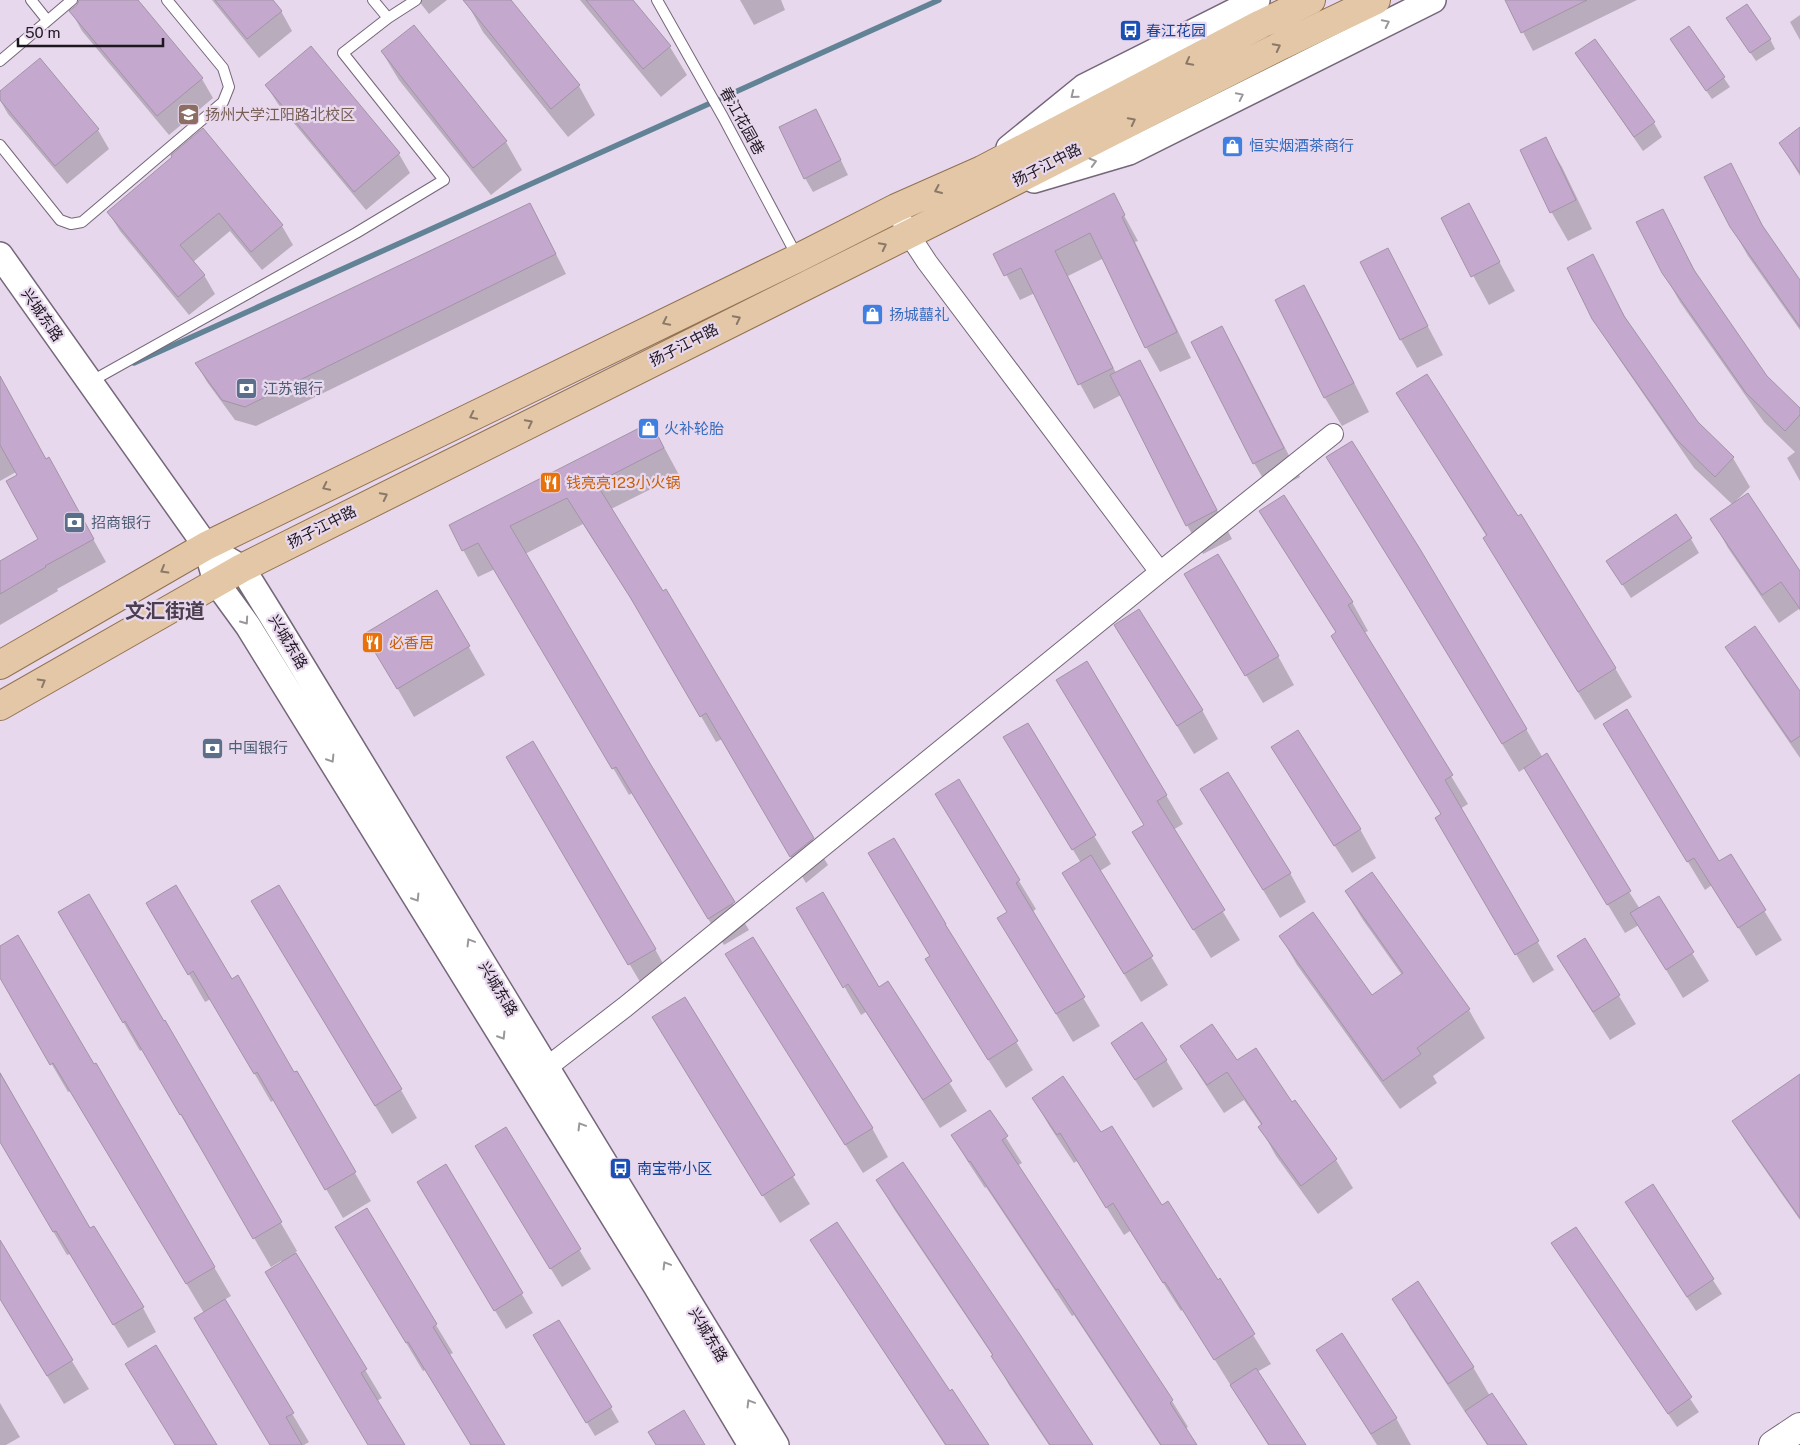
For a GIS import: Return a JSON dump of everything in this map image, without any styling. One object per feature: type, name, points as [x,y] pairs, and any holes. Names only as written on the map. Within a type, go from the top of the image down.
[{"type":"main road","name":"扬子江中路","points":[[0,706],[242,568],[908,233],[989,180],[1261,24],[1311,0]]},
{"type":"main road","name":"扬子江中路","points":[[0,665],[206,546],[798,258],[896,208],[989,180],[1376,0]]},
{"type":"main road","points":[[1773,1445],[1800,1426]]},
{"type":"street","points":[[989,180],[1084,87],[1257,0]]},
{"type":"street","points":[[989,180],[1129,152],[1433,0]]},
{"type":"street","points":[[896,208],[908,233],[933,270],[1160,572]]},
{"type":"street","name":"兴城东路","points":[[0,256],[206,546],[216,582],[248,626],[631,1245],[751,1445]]},
{"type":"street","points":[[546,1068],[625,1007],[1160,572],[1333,434]]},
{"type":"street","name":"兴城东路","points":[[206,546],[242,568],[776,1445]]},
{"type":"lane","points":[[31,0],[47,20]]},
{"type":"lane","points":[[0,61],[72,0]]},
{"type":"lane","points":[[0,145],[60,220],[71,224],[82,222],[223,102],[230,87],[223,68],[167,0]]},
{"type":"lane","points":[[373,0],[388,18]]},
{"type":"lane","points":[[90,382],[348,238],[444,180],[343,53],[388,18],[416,0]]},
{"type":"lane","name":"春江花园巷","points":[[657,0],[723,117],[798,258]]},
{"type":"building","points":[[79,0],[138,0],[203,78],[157,116],[69,11],[77,5]]},
{"type":"building","points":[[215,0],[273,0],[282,11],[247,39]]},
{"type":"building","points":[[463,0],[511,0],[580,85],[551,109]]},
{"type":"building","points":[[586,0],[633,0],[671,46],[643,69]]},
{"type":"building","points":[[1505,0],[1587,0],[1521,33]]},
{"type":"building","points":[[1747,4],[1771,39],[1750,53],[1726,18]]},
{"type":"building","points":[[414,25],[507,141],[473,168],[381,51]]},
{"type":"building","points":[[1689,26],[1725,77],[1706,91],[1670,39]]},
{"type":"building","points":[[1595,39],[1655,122],[1634,137],[1575,53]]},
{"type":"building","points":[[311,46],[400,153],[354,192],[265,85]]},
{"type":"building","points":[[40,58],[99,129],[55,166],[0,100],[0,91]]},
{"type":"building","points":[[816,109],[841,160],[804,179],[779,127]]},
{"type":"building","points":[[1800,127],[1800,173],[1779,143]]},
{"type":"building","points":[[203,128],[283,225],[251,252],[219,213],[180,245],[205,275],[178,297],[107,212]]},
{"type":"building","points":[[1546,137],[1576,200],[1550,213],[1520,150]]},
{"type":"building","points":[[1731,163],[1762,225],[1800,280],[1800,327],[1730,227],[1704,177]]},
{"type":"building","points":[[1114,193],[1125,215],[1122,217],[1177,332],[1145,348],[1090,233],[1055,251],[1113,368],[1078,385],[1021,268],[1004,276],[993,254]]},
{"type":"building","points":[[530,203],[556,254],[245,407],[222,400],[195,363]]},
{"type":"building","points":[[1469,203],[1500,262],[1471,277],[1441,218]]},
{"type":"building","points":[[1663,209],[1694,270],[1767,376],[1800,408],[1800,415],[1785,431],[1746,393],[1662,273],[1636,222]]},
{"type":"building","points":[[1388,248],[1428,326],[1400,340],[1360,262]]},
{"type":"building","points":[[1593,254],[1624,316],[1698,422],[1734,457],[1715,477],[1676,439],[1592,319],[1567,268]]},
{"type":"building","points":[[1304,285],[1354,383],[1324,398],[1275,300]]},
{"type":"building","points":[[1222,326],[1284,448],[1253,464],[1191,342]]},
{"type":"building","points":[[1140,360],[1217,510],[1186,526],[1110,375]]},
{"type":"building","points":[[1427,374],[1518,516],[1521,514],[1616,668],[1578,692],[1483,538],[1487,535],[1396,393]]},
{"type":"building","points":[[0,376],[46,459],[49,457],[94,539],[0,594],[0,561],[38,539],[6,481],[17,475],[0,445]]},
{"type":"building","points":[[651,422],[664,448],[596,483],[663,591],[666,589],[814,838],[790,857],[706,713],[700,717],[630,597],[567,498],[510,526],[651,765],[735,902],[708,919],[616,767],[612,769],[478,543],[462,551],[449,525]]},
{"type":"building","points":[[1352,441],[1420,549],[1527,729],[1502,744],[1326,457]]},
{"type":"building","points":[[1748,493],[1800,571],[1800,609],[1781,582],[1762,595],[1710,519]]},
{"type":"building","points":[[1284,495],[1353,602],[1348,605],[1453,775],[1445,780],[1539,941],[1515,955],[1435,818],[1441,814],[1331,636],[1336,632],[1259,511]]},
{"type":"building","points":[[1676,514],[1692,538],[1622,585],[1606,561]]},
{"type":"building","points":[[1218,554],[1279,656],[1245,676],[1184,574]]},
{"type":"building","points":[[437,590],[470,646],[397,689],[364,634]]},
{"type":"building","points":[[1139,609],[1203,710],[1177,726],[1114,625]]},
{"type":"building","points":[[1755,626],[1800,691],[1800,736],[1791,742],[1725,647]]},
{"type":"building","points":[[1087,661],[1167,795],[1157,801],[1225,910],[1193,930],[1132,832],[1144,825],[1056,680]]},
{"type":"building","points":[[1627,709],[1719,861],[1731,854],[1766,910],[1738,928],[1694,858],[1687,862],[1603,724]]},
{"type":"building","points":[[1028,723],[1096,835],[1072,850],[1003,737]]},
{"type":"building","points":[[1298,730],[1361,829],[1334,846],[1271,747]]},
{"type":"building","points":[[533,741],[656,949],[628,965],[506,757]]},
{"type":"building","points":[[1547,753],[1631,891],[1607,905],[1524,768]]},
{"type":"building","points":[[1228,772],[1291,873],[1263,890],[1200,789]]},
{"type":"building","points":[[959,779],[1020,880],[1016,883],[1085,997],[1056,1014],[997,918],[1007,912],[935,794]]},
{"type":"building","points":[[894,838],[1018,1041],[988,1060],[925,959],[930,956],[868,853]]},
{"type":"building","points":[[1091,855],[1153,956],[1124,974],[1062,873]]},
{"type":"building","points":[[1372,872],[1470,1009],[1417,1048],[1421,1054],[1383,1081],[1279,936],[1313,912],[1372,995],[1403,973],[1345,891]]},
{"type":"building","points":[[176,885],[232,979],[238,975],[294,1072],[297,1071],[356,1172],[325,1190],[257,1072],[254,1074],[193,971],[188,975],[146,903]]},
{"type":"building","points":[[279,885],[402,1089],[375,1106],[251,901]]},
{"type":"building","points":[[823,892],[879,987],[888,981],[952,1081],[923,1100],[848,984],[843,988],[796,908]]},
{"type":"building","points":[[89,894],[165,1020],[282,1222],[253,1239],[181,1114],[125,1021],[123,1023],[58,912]]},
{"type":"building","points":[[1659,896],[1694,952],[1666,970],[1630,913]]},
{"type":"building","points":[[18,935],[94,1064],[96,1063],[215,1267],[186,1284],[53,1063],[50,1065],[0,978],[0,946]]},
{"type":"building","points":[[753,937],[873,1128],[845,1145],[725,954]]},
{"type":"building","points":[[1585,938],[1620,995],[1593,1012],[1557,956]]},
{"type":"building","points":[[685,997],[795,1175],[762,1196],[652,1017]]},
{"type":"building","points":[[1142,1022],[1167,1060],[1135,1080],[1111,1043]]},
{"type":"building","points":[[1212,1024],[1237,1060],[1256,1048],[1292,1102],[1295,1100],[1337,1159],[1301,1186],[1258,1127],[1262,1124],[1227,1072],[1207,1085],[1180,1046]]},
{"type":"building","points":[[0,1073],[90,1228],[94,1226],[144,1307],[113,1325],[56,1231],[53,1232],[0,1142]]},
{"type":"building","points":[[1800,1074],[1800,1218],[1732,1121]]},
{"type":"building","points":[[1063,1076],[1101,1132],[1112,1126],[1162,1205],[1168,1201],[1255,1334],[1214,1360],[1113,1203],[1106,1208],[1060,1133],[1057,1135],[1032,1098]]},
{"type":"building","points":[[990,1110],[1008,1136],[1002,1140],[1173,1400],[1170,1403],[1197,1445],[1161,1445],[1058,1289],[1056,1290],[951,1135]]},
{"type":"building","points":[[506,1127],[581,1249],[550,1269],[475,1146]]},
{"type":"building","points":[[903,1162],[1093,1445],[1050,1445],[991,1356],[993,1355],[876,1180]]},
{"type":"building","points":[[446,1164],[523,1293],[494,1311],[417,1182]]},
{"type":"building","points":[[1653,1184],[1714,1279],[1687,1297],[1625,1202]]},
{"type":"building","points":[[367,1208],[437,1324],[433,1327],[505,1445],[471,1445],[335,1227]]},
{"type":"building","points":[[837,1222],[950,1391],[952,1389],[989,1445],[946,1445],[810,1240]]},
{"type":"building","points":[[1576,1227],[1692,1397],[1668,1414],[1551,1243]]},
{"type":"building","points":[[0,1240],[73,1360],[47,1376],[0,1299]]},
{"type":"building","points":[[296,1253],[367,1369],[361,1373],[405,1445],[368,1445],[265,1272]]},
{"type":"building","points":[[1418,1281],[1474,1367],[1448,1384],[1392,1299]]},
{"type":"building","points":[[225,1299],[294,1413],[286,1417],[302,1445],[270,1445],[194,1318]]},
{"type":"building","points":[[559,1320],[612,1407],[586,1423],[533,1335]]},
{"type":"building","points":[[1342,1333],[1397,1418],[1371,1434],[1316,1350]]},
{"type":"building","points":[[156,1345],[217,1445],[175,1445],[125,1364]]},
{"type":"building","points":[[1256,1368],[1306,1445],[1269,1445],[1230,1385]]},
{"type":"building","points":[[1492,1393],[1527,1445],[1488,1445],[1465,1411]]},
{"type":"building","points":[[684,1410],[705,1445],[656,1445],[648,1432]]},
{"type":"waterway","points":[[134,363],[939,0]]},
{"type":"place","name":"春江花园","points":[[1130,31]]},
{"type":"place","name":"扬州大学江阳路北校区","points":[[189,115]]},
{"type":"place","name":"恒实烟酒茶商行","points":[[1233,146]]},
{"type":"place","name":"扬城囍礼","points":[[873,315]]},
{"type":"place","name":"江苏银行","points":[[247,389]]},
{"type":"place","name":"火补轮胎","points":[[648,429]]},
{"type":"place","name":"钱亮亮123小火锅","points":[[550,483]]},
{"type":"place","name":"招商银行","points":[[75,523]]},
{"type":"place","name":"必香居","points":[[373,643]]},
{"type":"place","name":"中国银行","points":[[212,748]]},
{"type":"place","name":"南宝带小区","points":[[621,1169]]},
{"type":"district","name":"文汇街道","points":[[165,611]]}]
